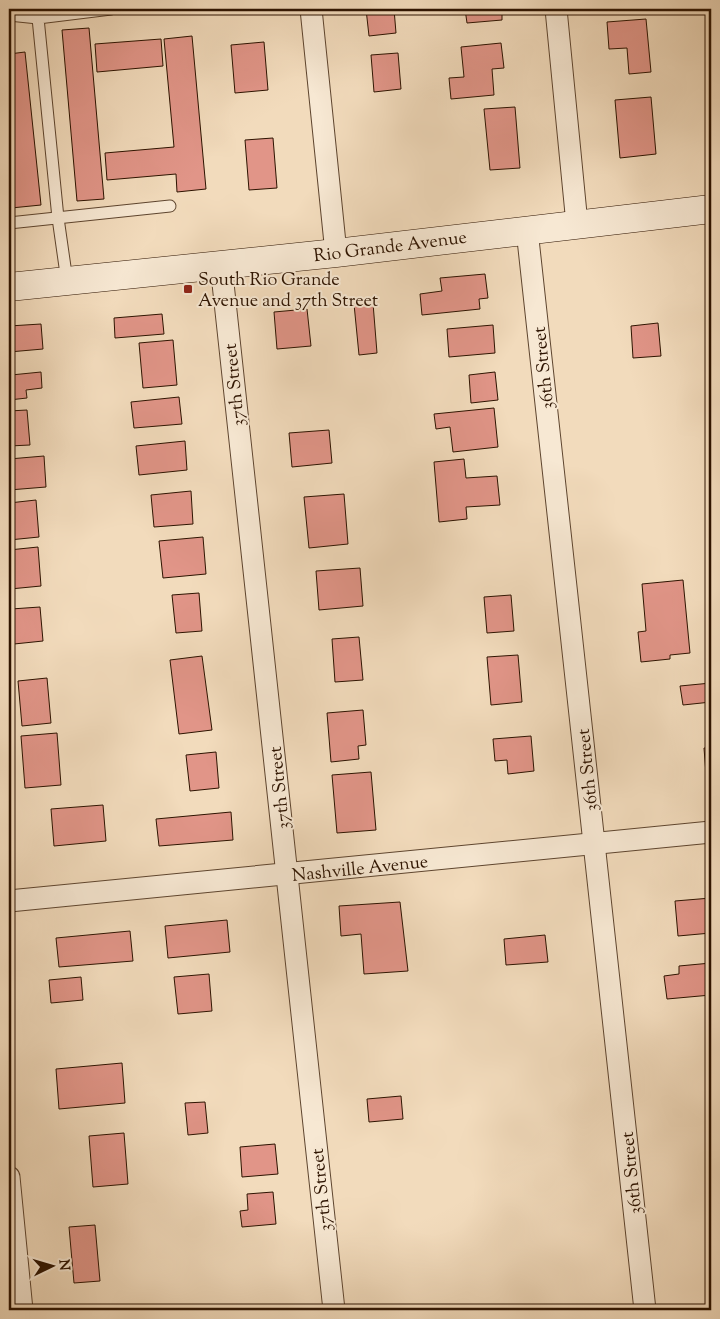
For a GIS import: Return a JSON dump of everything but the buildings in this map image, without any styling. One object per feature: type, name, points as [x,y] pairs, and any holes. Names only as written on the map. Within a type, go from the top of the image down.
[{"type":"street","points":[[311,9],[336,253]]},
{"type":"street","points":[[556,9],[577,224]]},
{"type":"street","name":"Rio Grande Avenue","points":[[9,287],[336,253],[711,209]]},
{"type":"street","name":"36th Street","points":[[527,230],[645,1310]]},
{"type":"street","name":"37th Street","points":[[221,265],[334,1310]]},
{"type":"street","name":"Nashville Avenue","points":[[9,901],[595,845],[711,832]]},
{"type":"street","points":[[9,1177],[22,1310]]},
{"type":"lane","points":[[9,15],[38,18],[111,9]]},
{"type":"lane","points":[[38,18],[58,218],[67,281]]},
{"type":"lane","points":[[9,223],[170,206]]},
{"type":"place","name":"South Rio Grande Avenue and 37th Street","points":[[188,289]]}]
